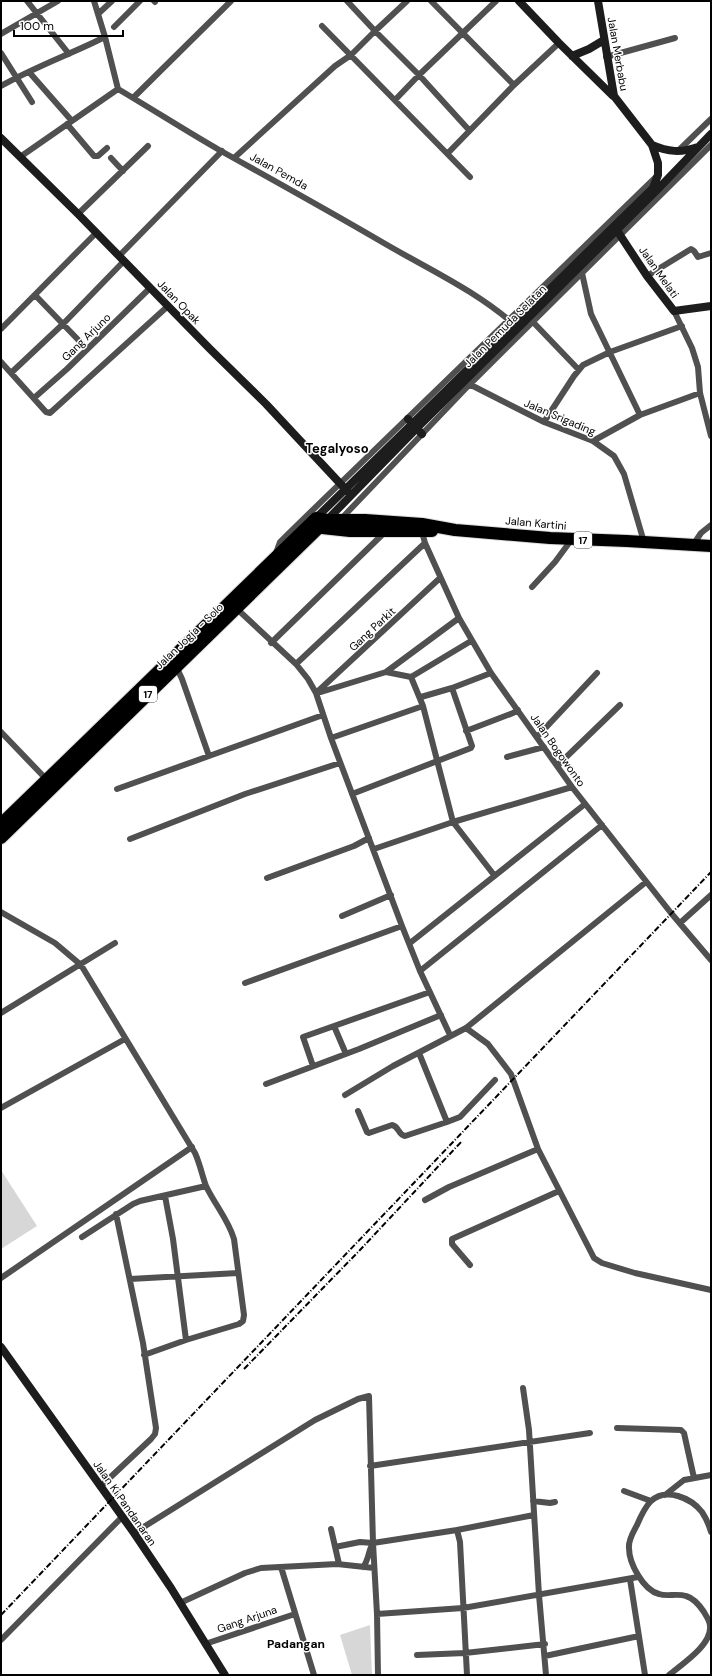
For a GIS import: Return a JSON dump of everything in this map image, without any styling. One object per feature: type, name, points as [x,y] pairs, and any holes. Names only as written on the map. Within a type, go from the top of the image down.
[{"type":"highway","name":"Jalan Kartini","points":[[325,524],[365,520],[422,524],[455,530],[572,540],[711,546]]},
{"type":"highway","name":"Jalan Kartini","points":[[325,524],[423,538],[455,530]]},
{"type":"highway","name":"Jalan Jogja - Solo","points":[[1,824],[50,783],[173,664],[275,556],[325,524]]},
{"type":"highway","name":"Jalan Jogja - Solo","points":[[173,664],[237,609],[325,524]]},
{"type":"highway","name":"Jalan Jogja - Solo","points":[[1,838],[50,783]]},
{"type":"main road","points":[[519,1],[559,43],[614,96]]},
{"type":"main road","name":"Jalan Merbabu","points":[[598,1],[606,57],[614,96],[652,145]]},
{"type":"main road","points":[[572,56],[589,49],[604,40]]},
{"type":"main road","name":"Jalan Pemuda Selatan","points":[[325,524],[342,486],[415,426],[464,382],[513,324],[617,230],[711,134]]},
{"type":"main road","name":"Jalan Opak","points":[[1,138],[289,427],[342,486],[352,495]]},
{"type":"main road","points":[[652,145],[663,149],[678,151],[699,146]]},
{"type":"main road","points":[[652,145],[658,163],[658,175]]},
{"type":"main road","name":"Jalan Pemuda Selatan","points":[[617,230],[653,188],[658,175]]},
{"type":"main road","name":"Jalan Melati","points":[[617,230],[647,276],[674,311],[711,306]]},
{"type":"main road","name":"Jalan Pemuda Selatan","points":[[325,524],[352,495],[389,447]]},
{"type":"main road","name":"Jalan Ki Pandanaran","points":[[1,1347],[134,1533],[225,1675]]},
{"type":"street","points":[[28,1],[69,54]]},
{"type":"street","points":[[1,34],[58,1]]},
{"type":"street","points":[[20,157],[118,89],[99,13],[94,1]]},
{"type":"street","points":[[99,13],[112,1]]},
{"type":"street","points":[[114,27],[140,1]]},
{"type":"street","points":[[133,98],[231,1]]},
{"type":"street","points":[[347,1],[419,75],[469,130]]},
{"type":"street","points":[[234,158],[335,66],[351,55],[407,1]]},
{"type":"street","points":[[431,1],[514,85]]},
{"type":"street","points":[[396,100],[419,75],[464,34],[496,1]]},
{"type":"street","points":[[322,26],[470,177]]},
{"type":"street","points":[[1,86],[105,37]]},
{"type":"street","points":[[606,57],[675,38]]},
{"type":"street","points":[[448,153],[514,85],[559,43]]},
{"type":"street","points":[[1,53],[32,102]]},
{"type":"street","points":[[29,72],[94,156],[98,156],[107,148]]},
{"type":"street","name":"Jalan Pemda","points":[[118,89],[234,158],[416,262],[442,275],[513,324]]},
{"type":"street","points":[[678,151],[711,119]]},
{"type":"street","points":[[464,382],[533,322],[582,273],[617,230],[711,145]]},
{"type":"street","points":[[78,214],[148,146]]},
{"type":"street","points":[[12,372],[63,324],[121,259],[222,151]]},
{"type":"street","points":[[111,158],[123,171]]},
{"type":"street","points":[[325,524],[415,426],[658,175]]},
{"type":"street","points":[[1,329],[96,233]]},
{"type":"street","points":[[647,276],[691,249],[698,257],[711,253]]},
{"type":"street","points":[[582,273],[591,314],[640,414]]},
{"type":"street","name":"Gang Arjuno","points":[[34,398],[150,288]]},
{"type":"street","points":[[34,295],[87,349]]},
{"type":"street","points":[[1,362],[12,372],[48,414],[168,306]]},
{"type":"street","points":[[674,311],[682,326],[698,367],[700,393],[711,436]]},
{"type":"street","points":[[533,322],[579,370]]},
{"type":"street","points":[[544,422],[579,370],[588,362],[610,352],[682,326]]},
{"type":"street","name":"Jalan Srigading","points":[[464,382],[544,422],[593,441],[614,456],[620,464],[644,542]]},
{"type":"street","points":[[593,441],[640,414],[700,393]]},
{"type":"street","points":[[389,447],[415,426]]},
{"type":"street","points":[[275,556],[280,542],[342,486]]},
{"type":"street","points":[[693,545],[701,533],[711,525]]},
{"type":"street","points":[[271,642],[386,532]]},
{"type":"street","points":[[296,664],[423,538]]},
{"type":"street","name":"Jalan Bogowonto","points":[[423,538],[459,618],[491,673],[585,804],[646,882],[711,960]]},
{"type":"street","points":[[532,587],[555,562],[572,540]]},
{"type":"street","name":"Gang Parkit","points":[[317,693],[440,578]]},
{"type":"street","points":[[237,609],[296,664],[317,693],[322,715],[402,926],[420,971],[450,1035]]},
{"type":"street","points":[[317,693],[386,672],[459,618]]},
{"type":"street","points":[[386,672],[411,677],[471,641]]},
{"type":"street","points":[[173,664],[209,756]]},
{"type":"street","points":[[420,697],[452,688],[491,673]]},
{"type":"street","points":[[537,737],[597,673]]},
{"type":"street","points":[[411,677],[423,706],[453,822],[494,875]]},
{"type":"street","points":[[352,794],[472,748],[452,688]]},
{"type":"street","points":[[557,766],[620,705]]},
{"type":"street","points":[[331,738],[423,706]]},
{"type":"street","points":[[466,731],[518,710]]},
{"type":"street","points":[[117,789],[322,715]]},
{"type":"street","points":[[1,732],[50,783]]},
{"type":"street","points":[[507,757],[544,747]]},
{"type":"street","points":[[130,839],[245,794],[340,763]]},
{"type":"street","points":[[374,849],[453,822],[572,787]]},
{"type":"street","points":[[410,943],[585,804]]},
{"type":"street","points":[[420,971],[602,825]]},
{"type":"street","points":[[267,878],[354,846],[369,838]]},
{"type":"street","points":[[345,1095],[364,1082],[450,1035],[466,1028],[646,882]]},
{"type":"street","points":[[680,923],[711,894]]},
{"type":"street","points":[[342,916],[391,896]]},
{"type":"street","points":[[1,912],[55,943],[81,965],[192,1147],[200,1164],[206,1186],[231,1230],[234,1240],[244,1314],[243,1321],[234,1326],[186,1340],[144,1355]]},
{"type":"street","points":[[245,983],[402,926]]},
{"type":"street","points":[[1,1013],[115,943]]},
{"type":"street","points":[[313,1066],[303,1037],[430,992]]},
{"type":"street","points":[[266,1084],[346,1054],[441,1015]]},
{"type":"street","points":[[334,1026],[346,1054]]},
{"type":"street","points":[[466,1028],[488,1044],[511,1074],[538,1150],[592,1256],[598,1261],[635,1273],[711,1290]]},
{"type":"street","points":[[1,1108],[125,1039]]},
{"type":"street","points":[[419,1053],[447,1122]]},
{"type":"street","points":[[358,1111],[367,1132],[369,1133],[392,1125],[396,1127],[400,1134],[405,1136],[460,1117],[495,1080]]},
{"type":"street","points":[[1,1278],[192,1147]]},
{"type":"street","points":[[425,1200],[449,1187],[538,1150]]},
{"type":"street","points":[[82,1237],[116,1214],[140,1201],[206,1186]]},
{"type":"street","points":[[470,1265],[452,1244],[452,1239],[559,1191]]},
{"type":"street","points":[[165,1196],[173,1238],[186,1340]]},
{"type":"street","points":[[100,1487],[154,1434],[156,1428],[130,1279],[116,1214]]},
{"type":"street","points":[[130,1279],[238,1272]]},
{"type":"street","points":[[523,1388],[530,1442],[539,1595],[545,1644],[546,1675]]},
{"type":"street","points":[[134,1533],[315,1420],[358,1399],[370,1396],[370,1466],[377,1614],[378,1675]]},
{"type":"street","points":[[617,1428],[681,1430],[684,1433],[694,1478]]},
{"type":"street","points":[[370,1466],[590,1433]]},
{"type":"street","points":[[669,1675],[705,1644],[709,1637],[710,1623],[701,1609],[691,1598],[683,1595],[667,1596],[655,1593],[638,1577],[629,1546],[638,1523],[651,1501],[665,1495],[684,1480],[711,1476]]},
{"type":"street","points":[[624,1491],[651,1501]]},
{"type":"street","points":[[665,1495],[677,1496],[691,1502],[702,1512],[710,1528]]},
{"type":"street","points":[[533,1501],[550,1503],[555,1502]]},
{"type":"street","points":[[335,1547],[360,1542],[373,1543],[457,1530],[534,1515]]},
{"type":"street","points":[[1,1640],[122,1517]]},
{"type":"street","points":[[331,1529],[339,1564]]},
{"type":"street","points":[[457,1530],[460,1542],[467,1675]]},
{"type":"street","points":[[362,1567],[369,1557],[373,1543]]},
{"type":"street","points":[[180,1603],[245,1573],[261,1568],[339,1564],[374,1568]]},
{"type":"street","points":[[281,1567],[314,1675]]},
{"type":"street","points":[[377,1614],[463,1608],[638,1577]]},
{"type":"street","points":[[630,1579],[645,1675]]},
{"type":"street","name":"Gang Arjuna","points":[[205,1644],[295,1614]]},
{"type":"street","points":[[545,1656],[639,1636]]},
{"type":"street","points":[[417,1656],[545,1644]]},
{"type":"shaded area","points":[[1,1170],[37,1226],[1,1249]]},
{"type":"shaded area","points":[[370,1625],[372,1675],[352,1675],[340,1635]]},
{"type":"railway","points":[[1,1615],[711,872]]},
{"type":"railway","points":[[244,1369],[360,1250],[462,1141]]},
{"type":"district","name":"Tegalyoso","points":[[337,448]]},
{"type":"district","name":"Padangan","points":[[296,1644]]}]
